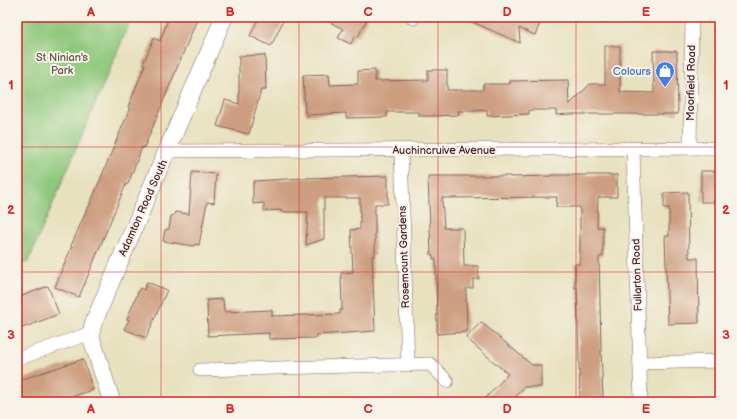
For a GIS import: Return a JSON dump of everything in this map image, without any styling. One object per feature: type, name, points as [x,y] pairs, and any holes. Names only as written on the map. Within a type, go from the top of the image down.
[{"type":"street","name":"Adamton Road South","points":[[91,332],[96,316],[224,17]]},
{"type":"street","name":"Moorfield Road","points":[[690,148],[692,17]]},
{"type":"street","name":"Fullarton Road","points":[[633,148],[641,402]]},
{"type":"street","name":"Auchincruive Avenue","points":[[167,151],[720,148]]},
{"type":"street","name":"Rosemount Gardens","points":[[401,150],[408,364]]},
{"type":"street","points":[[17,359],[91,332],[98,361],[112,402]]},
{"type":"street","points":[[640,363],[720,361]]},
{"type":"street","points":[[200,370],[430,364],[447,381]]},
{"type":"green space","name":"St Ninian's Park","points":[[17,17],[132,17],[28,262],[17,266]]},
{"type":"building","points":[[169,17],[198,17],[144,148],[142,147],[128,184],[126,184],[79,297],[55,287],[130,108],[128,107],[145,65],[143,64],[154,38],[160,41]]},
{"type":"building","points":[[259,17],[285,17],[271,46],[250,36]]},
{"type":"building","points":[[320,17],[368,17],[358,37],[355,36],[351,44],[338,38],[343,29]]},
{"type":"building","points":[[461,17],[543,17],[535,35],[519,28],[520,43]]},
{"type":"building","points":[[605,46],[620,46],[620,92],[654,93],[653,51],[677,51],[678,114],[556,115],[556,110],[529,110],[529,114],[487,116],[487,110],[458,111],[459,115],[431,116],[419,116],[419,112],[387,112],[387,117],[346,118],[346,113],[306,115],[306,112],[305,113],[303,75],[329,74],[330,85],[358,84],[358,71],[375,70],[375,81],[428,80],[428,70],[447,70],[447,90],[483,90],[483,84],[510,84],[510,81],[568,80],[569,105],[590,84],[605,84]]},
{"type":"building","points":[[265,55],[266,90],[261,90],[249,134],[217,126],[225,100],[239,104],[239,56]]},
{"type":"building","points":[[701,171],[720,171],[720,202],[701,202]]},
{"type":"building","points":[[192,172],[216,174],[214,203],[207,202],[199,245],[195,244],[194,246],[163,241],[165,230],[169,229],[171,216],[174,215],[175,212],[189,214]]},
{"type":"building","points":[[551,175],[617,175],[617,197],[598,197],[597,227],[603,227],[603,256],[599,257],[603,397],[580,398],[575,264],[580,264],[580,207],[556,207],[557,197],[442,198],[444,228],[463,228],[464,266],[478,266],[479,279],[473,279],[473,288],[466,288],[467,332],[437,334],[436,259],[433,259],[433,255],[431,255],[428,176],[510,177]]},
{"type":"building","points":[[388,176],[388,204],[375,204],[375,256],[372,256],[375,331],[317,335],[317,338],[269,339],[269,333],[208,336],[207,300],[223,299],[224,312],[272,310],[272,316],[340,314],[340,310],[342,310],[341,273],[353,272],[351,230],[360,229],[360,198],[324,198],[324,239],[306,245],[308,212],[281,212],[281,210],[264,211],[264,203],[253,204],[254,181]]},
{"type":"building","points":[[688,192],[689,258],[698,258],[699,323],[668,324],[665,236],[669,236],[669,208],[664,208],[664,193]]},
{"type":"building","points":[[147,282],[167,290],[146,338],[124,329],[129,320],[127,319],[140,288],[144,290]]},
{"type":"building","points":[[48,286],[59,314],[17,330],[17,298]]},
{"type":"building","points":[[481,322],[532,365],[541,365],[541,387],[524,387],[511,402],[482,402],[508,374],[466,338]]},
{"type":"building","points":[[83,359],[93,390],[55,402],[49,402],[48,397],[33,402],[17,402],[17,381]]},
{"type":"place","name":"Colours","points":[[665,88]]}]
